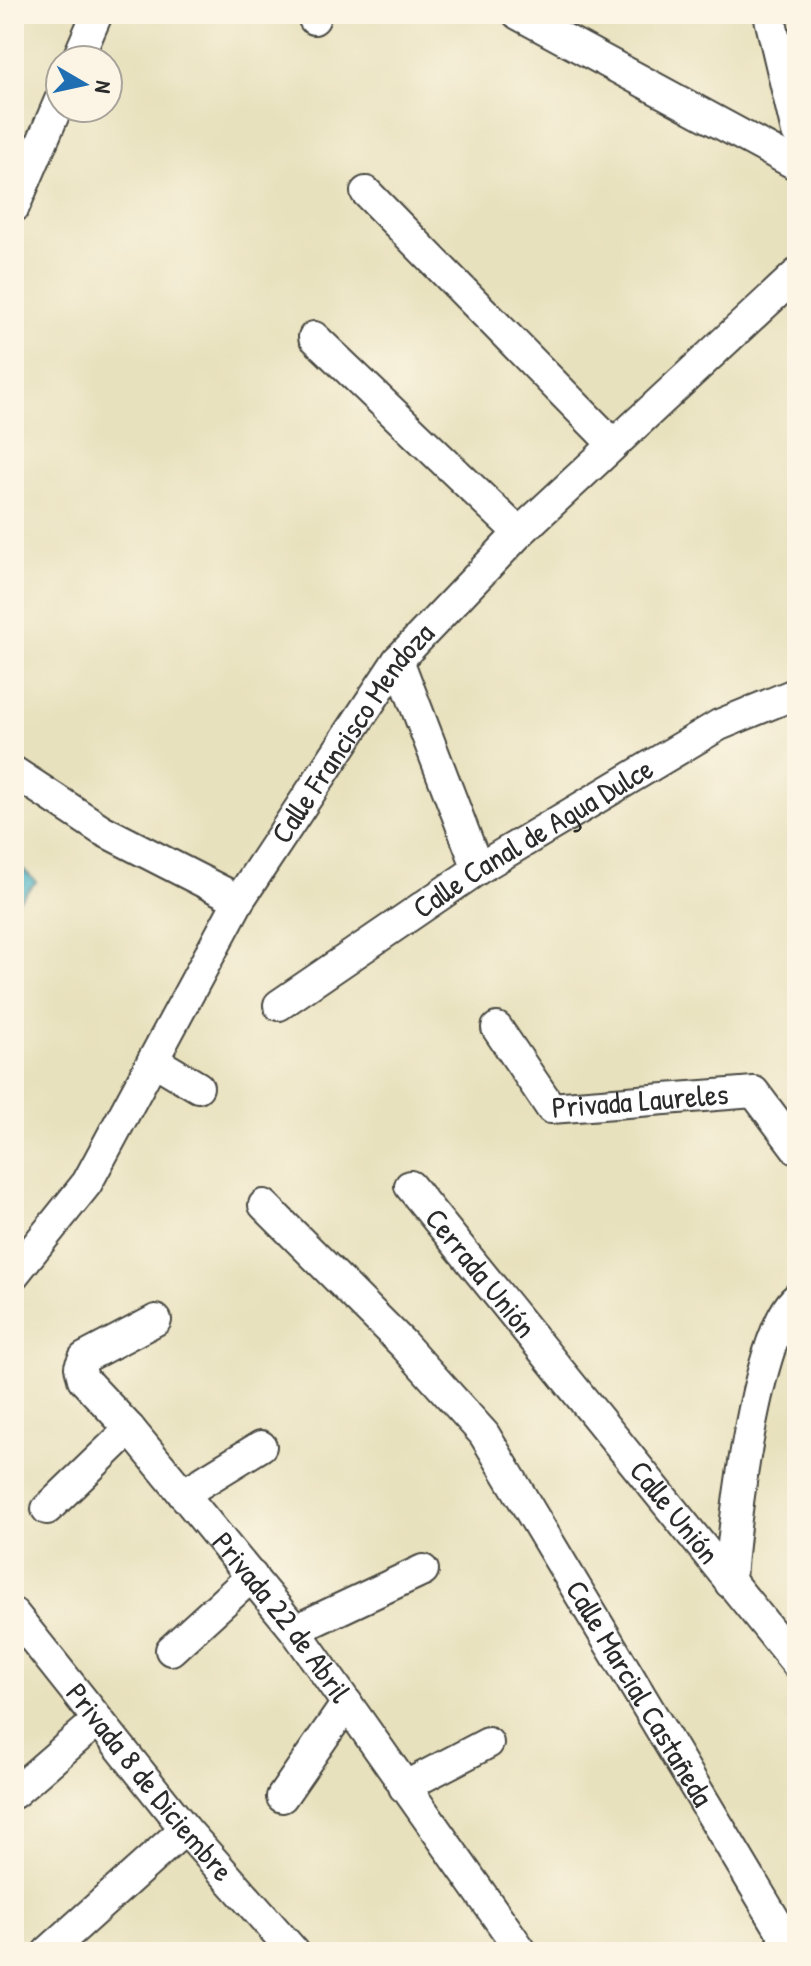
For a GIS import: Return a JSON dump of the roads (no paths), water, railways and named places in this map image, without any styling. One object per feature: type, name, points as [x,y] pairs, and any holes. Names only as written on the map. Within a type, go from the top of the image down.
[{"type":"street","points":[[84,44],[97,14]]},
{"type":"street","points":[[518,14],[797,165]]},
{"type":"street","points":[[769,14],[797,132]]},
{"type":"street","points":[[14,207],[50,124]]},
{"type":"street","points":[[366,192],[612,443]]},
{"type":"street","name":"Calle Francisco Mendoza","points":[[14,1274],[87,1183],[239,900],[398,660],[519,533],[612,443],[797,274]]},
{"type":"street","points":[[314,337],[519,533]]},
{"type":"street","points":[[398,660],[478,869]]},
{"type":"street","name":"Calle Canal de Agua Dulce","points":[[279,1005],[478,869],[719,725],[797,693]]},
{"type":"street","points":[[14,772],[102,830],[239,900]]},
{"type":"street","name":"Privada Laureles","points":[[497,1028],[551,1108],[754,1092],[797,1149]]},
{"type":"street","points":[[153,1060],[198,1087]]},
{"type":"street","name":"Cerrada Unión","points":[[410,1186],[550,1359]]},
{"type":"street","name":"Calle Marcial Castañeda","points":[[264,1205],[403,1344],[484,1434],[794,1952]]},
{"type":"street","points":[[730,1583],[732,1539],[764,1365],[776,1332],[797,1298]]},
{"type":"street","name":"Privada 22 de Abril","points":[[156,1320],[84,1358],[80,1367],[83,1379],[130,1429],[295,1630],[522,1952]]},
{"type":"street","name":"Calle Unión","points":[[550,1359],[797,1664]]},
{"type":"street","points":[[47,1509],[130,1429]]},
{"type":"street","points":[[183,1494],[261,1446]]},
{"type":"street","points":[[295,1630],[423,1570]]},
{"type":"street","points":[[171,1650],[252,1576]]},
{"type":"street","name":"Privada 8 de Diciembre","points":[[14,1614],[185,1829],[289,1950]]},
{"type":"street","points":[[282,1797],[347,1703]]},
{"type":"street","points":[[14,1793],[97,1721]]},
{"type":"street","points":[[404,1787],[488,1743]]},
{"type":"street","points":[[48,1952],[185,1829]]},
{"type":"water","points":[[14,860],[36,882],[14,905]]}]
